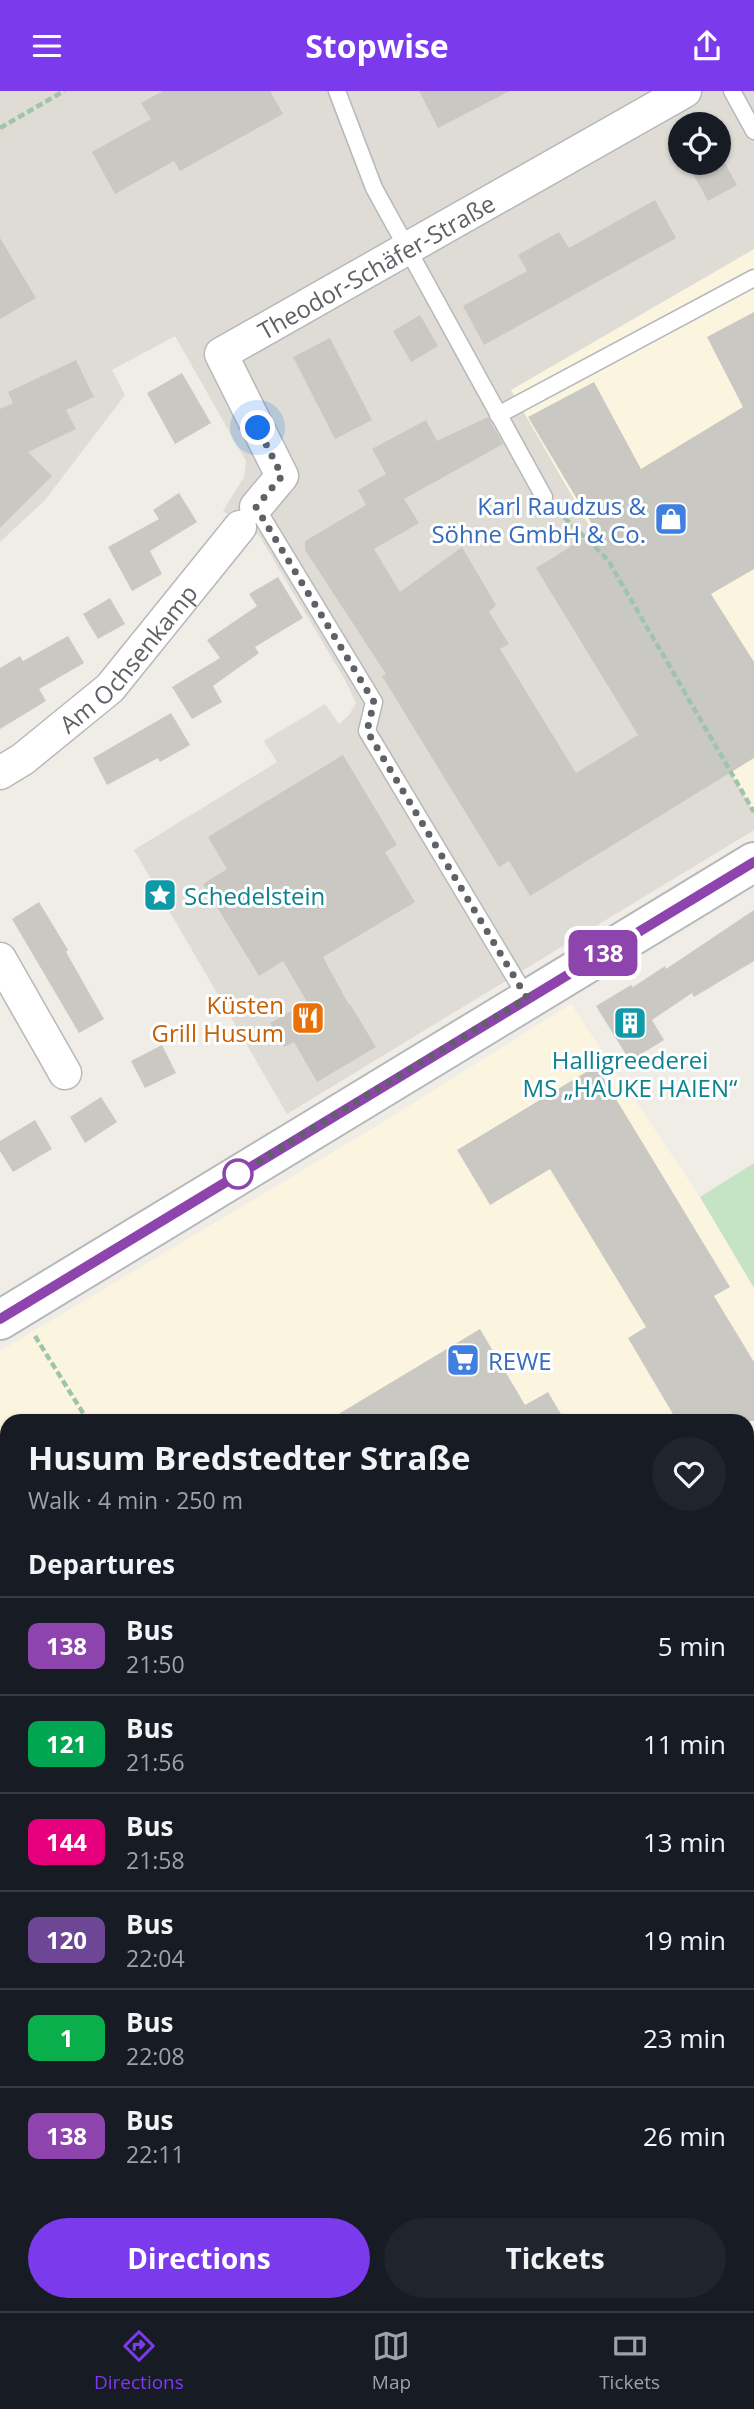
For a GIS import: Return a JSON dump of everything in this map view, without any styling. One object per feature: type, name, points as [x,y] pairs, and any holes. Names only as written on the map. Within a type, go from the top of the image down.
[{"type":"main road","points":[[9,1314],[754,862]]},
{"type":"street","name":"Theodor-Schäfer-Straße","points":[[248,517],[282,476],[221,354],[685,91]]},
{"type":"street","name":"Am Ochsenkamp","points":[[0,773],[23,759],[110,688],[248,517]]},
{"type":"street","points":[[0,958],[65,1073]]},
{"type":"lane","points":[[337,91],[374,188],[544,497]]},
{"type":"lane","points":[[732,91],[754,131]]},
{"type":"lane","points":[[498,415],[754,278]]},
{"type":"lane","points":[[248,517],[374,702],[367,731],[527,998]]},
{"type":"path","points":[[0,128],[64,91]]},
{"type":"path","points":[[544,497],[608,560],[754,813]]},
{"type":"path","points":[[9,1314],[83,1414]]},
{"type":"shaded area","points":[[0,91],[754,91],[754,249],[511,390],[754,812],[754,830],[287,1114],[134,850],[277,762],[264,741],[325,704],[339,724],[349,715],[356,703],[259,535],[248,531],[223,511],[244,477],[246,461],[175,336],[112,370],[125,395],[45,500],[0,542]]},
{"type":"shaded area","points":[[754,249],[754,812],[510,390]]},
{"type":"shaded area","points":[[571,1004],[700,1197],[754,1288],[754,1414],[0,1414],[0,1351],[383,1122]]},
{"type":"green space","points":[[754,1163],[754,1288],[700,1197]]},
{"type":"building","points":[[163,91],[270,91],[283,114],[180,171],[174,161],[115,194],[92,152],[151,119],[141,103]]},
{"type":"building","points":[[419,91],[510,91],[438,128]]},
{"type":"building","points":[[731,174],[737,185],[708,201],[694,175]]},
{"type":"building","points":[[655,200],[676,238],[484,345],[463,306],[527,271],[518,255],[559,232],[569,248]]},
{"type":"building","points":[[0,238],[36,298],[0,319]]},
{"type":"building","points":[[754,312],[754,569],[711,594],[754,662],[754,758],[530,896],[509,861],[499,867],[382,676],[386,674],[305,550],[305,541],[366,505],[358,490],[386,474],[372,449],[426,420],[437,441],[488,417],[503,444],[404,499],[419,523],[374,549],[400,592],[462,547],[496,605],[489,612],[509,644],[500,649],[576,773],[638,735],[536,568],[596,531],[528,417],[594,382],[641,469],[743,407],[707,337]]},
{"type":"building","points":[[420,315],[438,346],[411,362],[393,331]]},
{"type":"building","points":[[330,338],[372,420],[335,439],[293,357]]},
{"type":"building","points":[[76,360],[94,397],[66,410],[76,429],[28,452],[52,476],[0,528],[0,409],[13,403],[8,392]]},
{"type":"building","points":[[182,373],[211,423],[175,444],[147,393]]},
{"type":"building","points":[[179,493],[197,522],[150,551],[162,574],[132,591],[108,547],[159,519],[153,510]]},
{"type":"building","points":[[278,577],[303,618],[255,647],[259,653],[213,686],[222,702],[192,719],[172,687],[220,658],[207,640],[257,606],[249,594]]},
{"type":"building","points":[[110,598],[125,624],[98,639],[83,614]]},
{"type":"building","points":[[68,636],[84,663],[39,689],[46,701],[0,729],[0,668],[20,656],[23,661]]},
{"type":"building","points":[[171,713],[190,745],[160,762],[158,758],[107,785],[93,758]]},
{"type":"building","points":[[343,755],[397,845],[385,852],[415,902],[323,957],[376,1047],[317,1082],[294,1042],[284,1047],[270,1023],[307,1002],[283,961],[259,976],[203,884],[227,869],[208,837]]},
{"type":"building","points":[[39,902],[104,1019],[79,1033],[12,919]]},
{"type":"building","points":[[754,910],[754,961],[694,997],[692,993],[652,1020],[664,1040],[630,1061],[596,1006],[631,985],[633,987],[665,966],[666,969]]},
{"type":"building","points":[[162,1045],[176,1073],[145,1088],[131,1061]]},
{"type":"building","points":[[596,1066],[730,1287],[714,1296],[754,1362],[754,1414],[673,1414],[628,1338],[646,1327],[550,1169],[490,1205],[457,1150]]},
{"type":"building","points":[[101,1097],[117,1122],[85,1143],[70,1117]]},
{"type":"building","points":[[35,1120],[52,1149],[13,1172],[0,1151],[0,1141]]},
{"type":"building","name":"REWE","points":[[480,1329],[525,1405],[548,1392],[561,1414],[339,1414]]},
{"type":"bus line","name":"138","points":[[0,1319],[754,862]]},
{"type":"place","name":"Karl Raudzus & Söhne GmbH & Co.","points":[[671,519]]},
{"type":"place","name":"Schedelstein","points":[[160,895]]},
{"type":"place","name":"Küsten Grill Husum","points":[[308,1018]]},
{"type":"place","name":"Halligreederei MS „HAUKE HAIEN“","points":[[630,1023]]},
{"type":"place","name":"REWE","points":[[463,1360]]},
{"type":"route","points":[[238,1174],[527,998],[367,731],[374,702],[256,507],[282,476],[258,428]]}]
